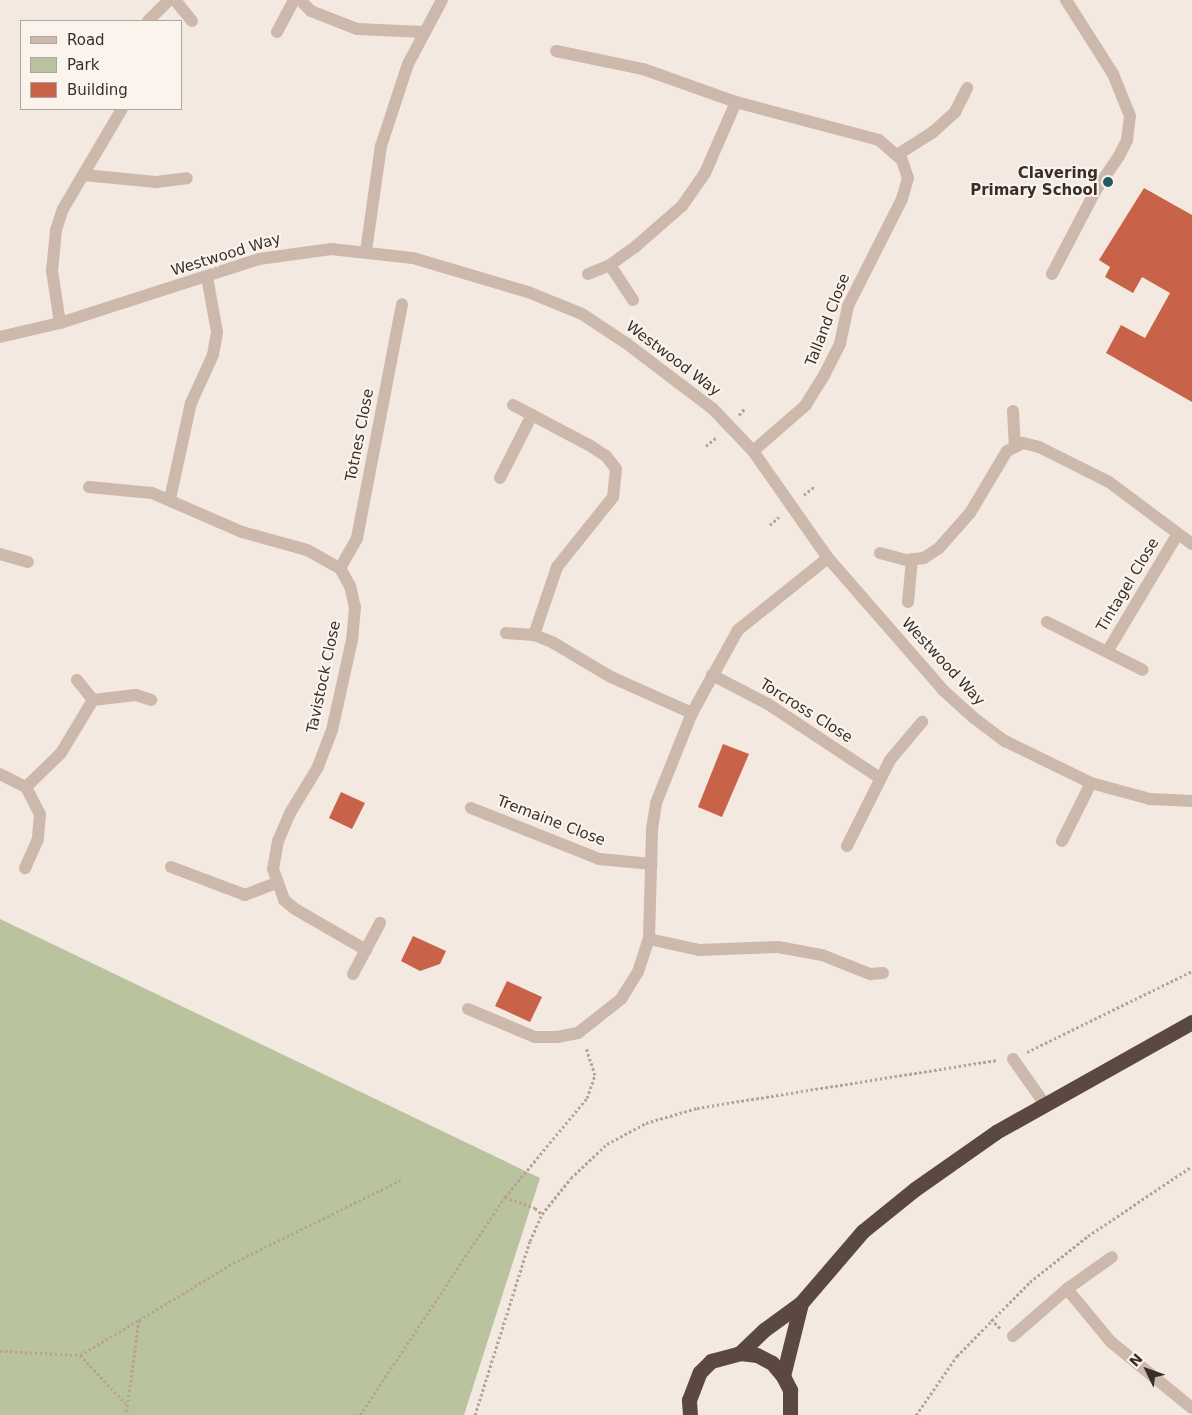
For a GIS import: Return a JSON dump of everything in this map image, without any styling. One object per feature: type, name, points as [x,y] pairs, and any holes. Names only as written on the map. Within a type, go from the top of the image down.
[{"type":"highway","points":[[740,1352],[764,1330],[801,1303],[863,1231],[915,1188],[996,1132],[1044,1103],[1192,1022]]},
{"type":"highway","points":[[793,1412],[783,1376],[801,1303]]},
{"type":"highway","points":[[690,1415],[690,1392],[700,1372],[725,1355],[740,1352],[764,1359],[783,1376]]},
{"type":"street","points":[[149,20],[169,0]]},
{"type":"street","points":[[175,0],[192,21]]},
{"type":"street","points":[[277,32],[294,0]]},
{"type":"street","points":[[300,0],[311,11],[356,29],[424,32]]},
{"type":"street","points":[[366,251],[381,146],[408,64],[442,0]]},
{"type":"street","points":[[1052,274],[1096,190],[1119,156],[1127,140],[1130,116],[1113,74],[1066,0]]},
{"type":"street","name":"Talland Close","points":[[556,51],[643,69],[736,102],[879,140],[897,155],[908,178],[902,199],[848,306],[840,344],[825,374],[806,405],[753,451]]},
{"type":"street","points":[[897,155],[933,132],[955,112],[967,88]]},
{"type":"street","points":[[588,274],[610,265],[659,229],[682,206],[705,173],[736,102]]},
{"type":"street","points":[[60,323],[52,271],[52,247],[63,209],[121,110]]},
{"type":"street","points":[[84,175],[156,182],[188,178]]},
{"type":"street","name":"Westwood Way","points":[[0,337],[60,323],[258,259],[295,252],[331,249],[366,251],[413,258],[528,292],[582,314],[680,382],[713,409],[753,451],[828,558],[944,690],[974,718],[1013,745],[1091,783],[1150,800],[1192,801]]},
{"type":"street","points":[[610,265],[633,300]]},
{"type":"street","points":[[170,499],[191,403],[213,355],[217,332],[207,277]]},
{"type":"street","name":"Totnes Close","points":[[340,568],[357,538],[402,304]]},
{"type":"street","points":[[513,405],[606,456],[616,469],[613,497],[604,512],[557,566],[534,635]]},
{"type":"street","points":[[880,553],[912,559],[924,558],[956,533],[999,462],[1015,445],[1014,411]]},
{"type":"street","points":[[500,478],[532,415]]},
{"type":"street","name":"Tintagel Close","points":[[1015,445],[1039,447],[1109,482],[1177,535],[1192,544]]},
{"type":"street","points":[[89,487],[152,493],[170,499],[242,532],[307,550],[340,568]]},
{"type":"street","name":"Tintagel Close","points":[[1107,652],[1177,535]]},
{"type":"street","points":[[0,554],[28,562]]},
{"type":"street","points":[[468,1009],[535,1037],[557,1038],[578,1033],[621,999],[638,972],[649,939],[652,829],[656,803],[692,713],[738,630],[828,558]]},
{"type":"street","points":[[908,602],[912,559]]},
{"type":"street","name":"Tavistock Close","points":[[340,568],[350,586],[355,607],[352,640],[332,730],[318,767],[290,813],[278,841],[273,869],[276,883],[284,900],[310,921],[366,950]]},
{"type":"street","name":"Tintagel Close","points":[[1046,622],[1143,670]]},
{"type":"street","points":[[506,633],[534,635],[552,642],[611,677],[692,713]]},
{"type":"street","name":"Torcross Close","points":[[712,675],[768,704],[880,778]]},
{"type":"street","points":[[77,680],[93,700]]},
{"type":"street","points":[[93,700],[136,695],[151,700]]},
{"type":"street","points":[[26,787],[60,753],[93,700]]},
{"type":"street","points":[[847,846],[890,760],[922,722]]},
{"type":"street","points":[[0,774],[26,787],[40,814],[38,839],[24,868]]},
{"type":"street","points":[[1062,841],[1091,783]]},
{"type":"street","name":"Tremaine Close","points":[[471,808],[599,859],[652,864]]},
{"type":"street","points":[[172,867],[245,895],[276,883]]},
{"type":"street","points":[[353,974],[380,923]]},
{"type":"street","points":[[649,939],[699,950],[759,946],[799,950],[822,955],[870,974],[883,973]]},
{"type":"street","points":[[1013,1059],[1026,1073],[1044,1103]]},
{"type":"street","points":[[1013,1336],[1067,1289],[1112,1257]]},
{"type":"street","points":[[1067,1289],[1111,1342],[1192,1408]]},
{"type":"path","points":[[706,446],[721,433]]},
{"type":"path","points":[[802,497],[814,488]]},
{"type":"path","points":[[770,525],[783,513]]},
{"type":"path","points":[[475,1415],[530,1241],[542,1214],[571,1178],[607,1144],[646,1122],[697,1108],[981,1061],[1013,1059],[1192,971]]},
{"type":"path","points":[[360,1415],[505,1197],[587,1098],[595,1075],[592,1059],[578,1033]]},
{"type":"path","points":[[916,1415],[957,1356],[1030,1282],[1088,1236],[1192,1166]]},
{"type":"path","points":[[0,1351],[80,1355],[233,1263],[401,1180]]},
{"type":"path","points":[[505,1197],[542,1214]]},
{"type":"path","points":[[126,1415],[139,1320]]},
{"type":"path","points":[[80,1355],[127,1405]]},
{"type":"green space","points":[[0,919],[540,1178],[464,1415],[0,1415]]},
{"type":"building","points":[[1144,188],[1192,215],[1192,402],[1106,353],[1121,325],[1145,338],[1170,293],[1142,277],[1133,293],[1105,277],[1110,267],[1099,260]]},
{"type":"building","points":[[723,744],[749,754],[722,817],[698,807]]},
{"type":"building","points":[[341,792],[365,803],[352,829],[329,818]]},
{"type":"building","points":[[413,936],[446,951],[440,964],[420,971],[401,961]]},
{"type":"building","points":[[507,981],[542,997],[530,1022],[495,1006]]},
{"type":"place","name":"Clavering Primary School","points":[[1108,182]]}]
